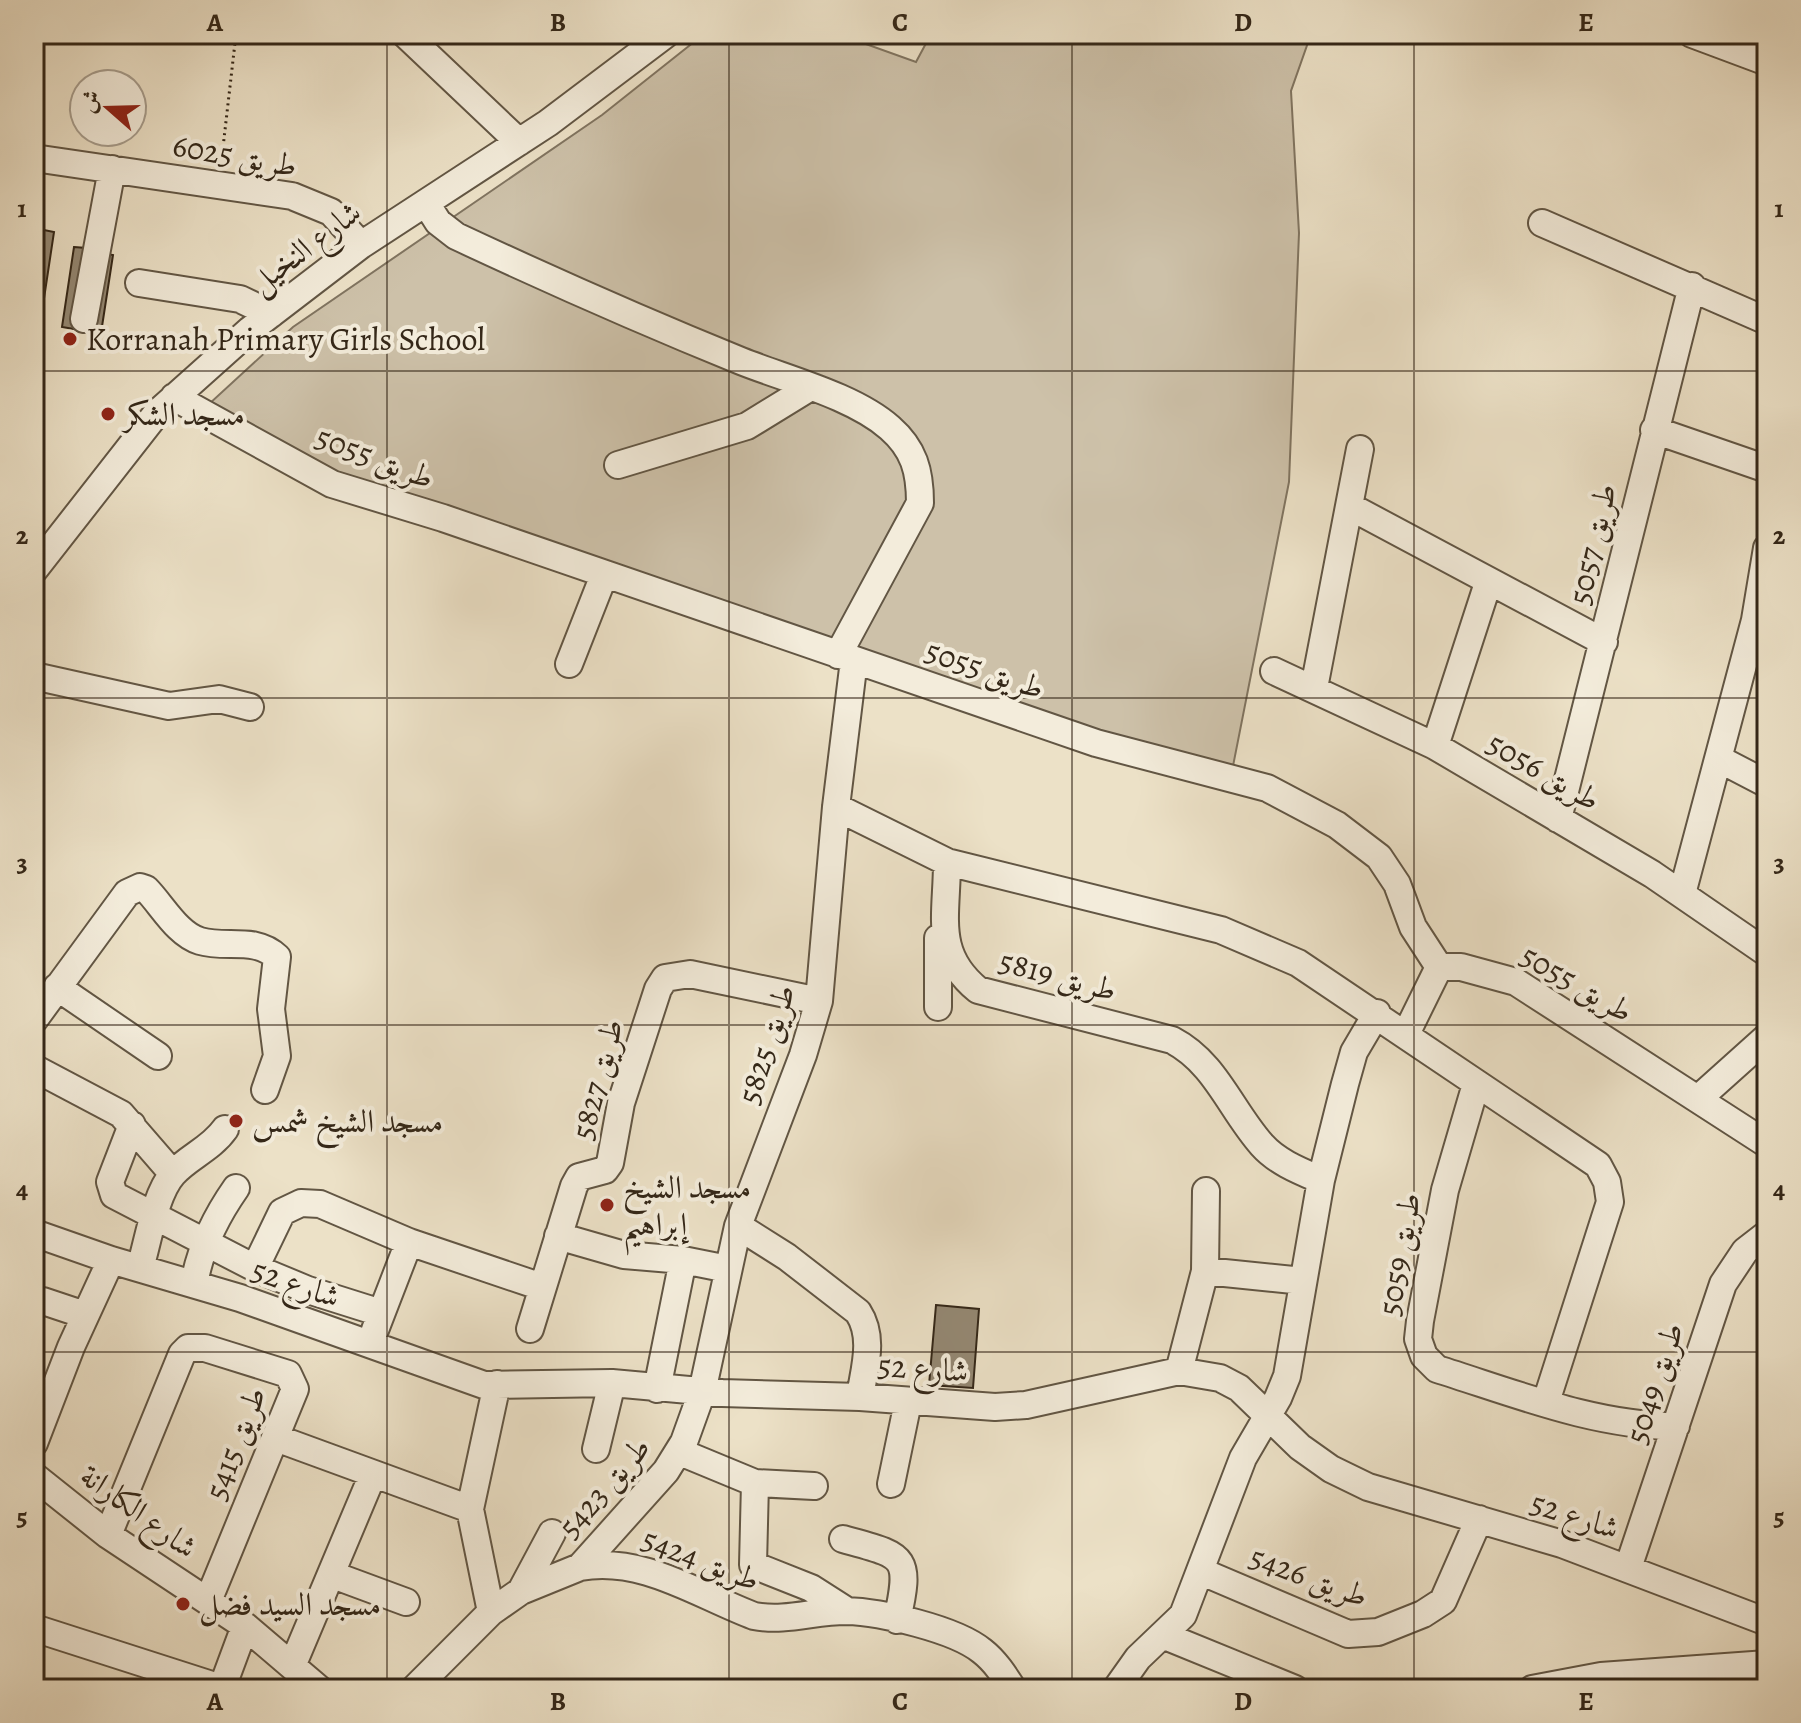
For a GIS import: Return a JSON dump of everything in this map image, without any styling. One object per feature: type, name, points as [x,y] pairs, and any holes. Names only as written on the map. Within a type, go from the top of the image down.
[{"type":"street","points":[[405,34],[519,142]]},
{"type":"street","name":"شارع النخيل","points":[[34,570],[156,414],[271,314],[361,245],[519,142],[666,34]]},
{"type":"street","points":[[1692,34],[1767,62]]},
{"type":"street","name":"طريق 6025","points":[[34,158],[292,196],[331,212],[361,245]]},
{"type":"street","points":[[84,319],[112,169]]},
{"type":"street","points":[[426,203],[438,222],[456,236],[854,406],[882,422],[910,448],[920,474],[920,503],[846,658]]},
{"type":"street","points":[[1542,223],[1767,321]]},
{"type":"street","points":[[139,283],[240,299],[271,314]]},
{"type":"street","name":"طريق 5057","points":[[1558,819],[1692,286]]},
{"type":"street","points":[[618,465],[739,429],[809,388]]},
{"type":"street","name":"طريق 5055","points":[[174,397],[332,484],[443,518],[1096,743],[1267,788],[1361,840],[1379,857],[1397,884],[1413,927],[1439,967],[1461,967],[1516,982],[1767,1144]]},
{"type":"street","points":[[1654,430],[1767,469]]},
{"type":"street","points":[[1314,688],[1360,449]]},
{"type":"street","points":[[1349,506],[1488,583],[1604,642]]},
{"type":"street","points":[[1682,894],[1761,624],[1767,548]]},
{"type":"street","points":[[569,664],[604,575]]},
{"type":"street","points":[[1435,746],[1488,583]]},
{"type":"street","name":"طريق 5825","points":[[702,1392],[738,1226],[803,1055],[819,1001],[846,658]]},
{"type":"street","name":"طريق 5056","points":[[1274,671],[1435,746],[1682,894],[1767,953]]},
{"type":"street","points":[[34,676],[169,706],[219,699],[250,707]]},
{"type":"street","points":[[1719,759],[1767,784]]},
{"type":"street","points":[[836,807],[942,860],[1221,930],[1298,963],[1377,1013],[1598,1165],[1607,1182],[1610,1202],[1546,1402]]},
{"type":"street","points":[[938,1007],[942,860]]},
{"type":"street","name":"طريق 5819","points":[[942,860],[947,953],[959,975],[978,990],[1002,998],[1172,1040],[1189,1048],[1203,1060],[1262,1145],[1278,1159],[1321,1180]]},
{"type":"street","points":[[34,1020],[127,893],[140,887],[198,940],[269,949],[277,957],[271,1009],[278,1044],[265,1090]]},
{"type":"street","points":[[1406,1034],[1439,967]]},
{"type":"street","name":"طريق 5827","points":[[530,1329],[579,1177],[605,1170],[610,1163],[621,1103],[658,989],[665,978],[690,974],[819,1001]]},
{"type":"street","points":[[57,987],[158,1056]]},
{"type":"street","points":[[1116,1689],[1138,1658],[1165,1636],[1183,1615],[1243,1458],[1278,1398],[1293,1352],[1321,1180],[1354,1052],[1377,1013]]},
{"type":"street","points":[[1699,1098],[1767,1037]]},
{"type":"street","points":[[34,1068],[114,1109],[132,1125],[173,1174]]},
{"type":"street","name":"طريق 5059","points":[[1476,1084],[1445,1190],[1418,1339],[1424,1356],[1437,1369],[1546,1402],[1622,1423],[1676,1426]]},
{"type":"street","points":[[132,1125],[110,1190],[255,1268],[308,1290],[381,1313]]},
{"type":"street","points":[[140,1268],[164,1186],[173,1174],[216,1142],[225,1129]]},
{"type":"street","points":[[194,1284],[199,1256],[236,1188]]},
{"type":"street","points":[[1179,1371],[1205,1271],[1206,1191]]},
{"type":"street","points":[[255,1268],[282,1212],[301,1203],[330,1207],[409,1242],[542,1287]]},
{"type":"street","points":[[738,1226],[787,1257],[858,1312],[866,1325],[868,1338],[860,1397]]},
{"type":"street","name":"شارع 52","points":[[34,1233],[194,1284],[469,1382],[612,1383],[702,1392],[860,1397],[995,1407],[1026,1405],[1179,1371],[1220,1378],[1239,1388],[1300,1447],[1331,1469],[1368,1487],[1479,1519],[1628,1568],[1767,1622]]},
{"type":"street","name":"طريق 5049","points":[[1628,1568],[1723,1284],[1745,1251],[1767,1234]]},
{"type":"street","points":[[558,1236],[624,1255],[683,1260],[728,1269]]},
{"type":"street","points":[[370,1345],[409,1242]]},
{"type":"street","points":[[34,1443],[85,1315],[111,1260]]},
{"type":"street","points":[[657,1389],[683,1260]]},
{"type":"street","points":[[1205,1271],[1303,1281]]},
{"type":"street","points":[[43,1301],[85,1315]]},
{"type":"street","name":"طريق 5415","points":[[108,1535],[182,1354],[188,1348],[205,1348],[288,1374],[295,1389],[208,1601]]},
{"type":"street","name":"طريق 5423","points":[[596,1449],[612,1383]]},
{"type":"street","points":[[491,1612],[470,1509],[497,1384]]},
{"type":"street","name":"طريق 5423","points":[[414,1689],[491,1612],[521,1591],[580,1567],[680,1452],[702,1392]]},
{"type":"street","points":[[891,1484],[908,1402]]},
{"type":"street","points":[[276,1438],[470,1509]]},
{"type":"street","points":[[680,1452],[755,1483],[814,1486]]},
{"type":"street","points":[[293,1664],[373,1474]]},
{"type":"street","name":"شارع الكارانة","points":[[34,1476],[108,1535],[245,1626],[319,1689]]},
{"type":"street","points":[[755,1483],[753,1565],[811,1588],[847,1611]]},
{"type":"street","name":"طريق 5426","points":[[1200,1571],[1348,1634],[1368,1635],[1423,1614],[1443,1601],[1479,1519]]},
{"type":"street","name":"طريق 5423","points":[[521,1591],[552,1533]]},
{"type":"street","points":[[843,1539],[891,1553],[902,1563],[906,1577],[897,1620]]},
{"type":"street","name":"طريق 5424","points":[[580,1567],[629,1564],[754,1616],[774,1620],[847,1611],[897,1620],[955,1636],[980,1649],[994,1662],[1013,1689]]},
{"type":"street","points":[[333,1575],[406,1602]]},
{"type":"street","points":[[34,1628],[157,1679],[223,1689],[245,1626]]},
{"type":"street","points":[[1165,1636],[1295,1689]]},
{"type":"street","points":[[1532,1689],[1767,1664]]},
{"type":"path","points":[[219,184],[236,34]]},
{"type":"shaded area","points":[[704,34],[838,34],[916,62],[931,34],[1311,34],[1291,91],[1299,233],[1289,482],[1233,766],[1135,746],[327,476],[209,404],[293,327],[602,115]]},
{"type":"building","points":[[34,228],[54,232],[37,345],[34,344]]},
{"type":"building","points":[[74,247],[86,248],[74,329],[62,327]]},
{"type":"building","points":[[101,253],[113,255],[101,333],[89,331]]},
{"type":"building","points":[[936,1305],[979,1309],[973,1388],[929,1385]]},
{"type":"place","name":"Korranah Primary Girls School","points":[[70,339]]},
{"type":"place","name":"مسجد الشكر","points":[[108,414]]},
{"type":"place","name":"مسجد الشيخ شمس","points":[[236,1121]]},
{"type":"place","name":"مسجد الشيخ إبراهيم","points":[[607,1205]]},
{"type":"place","name":"مسجد السيد فضل","points":[[183,1604]]}]
